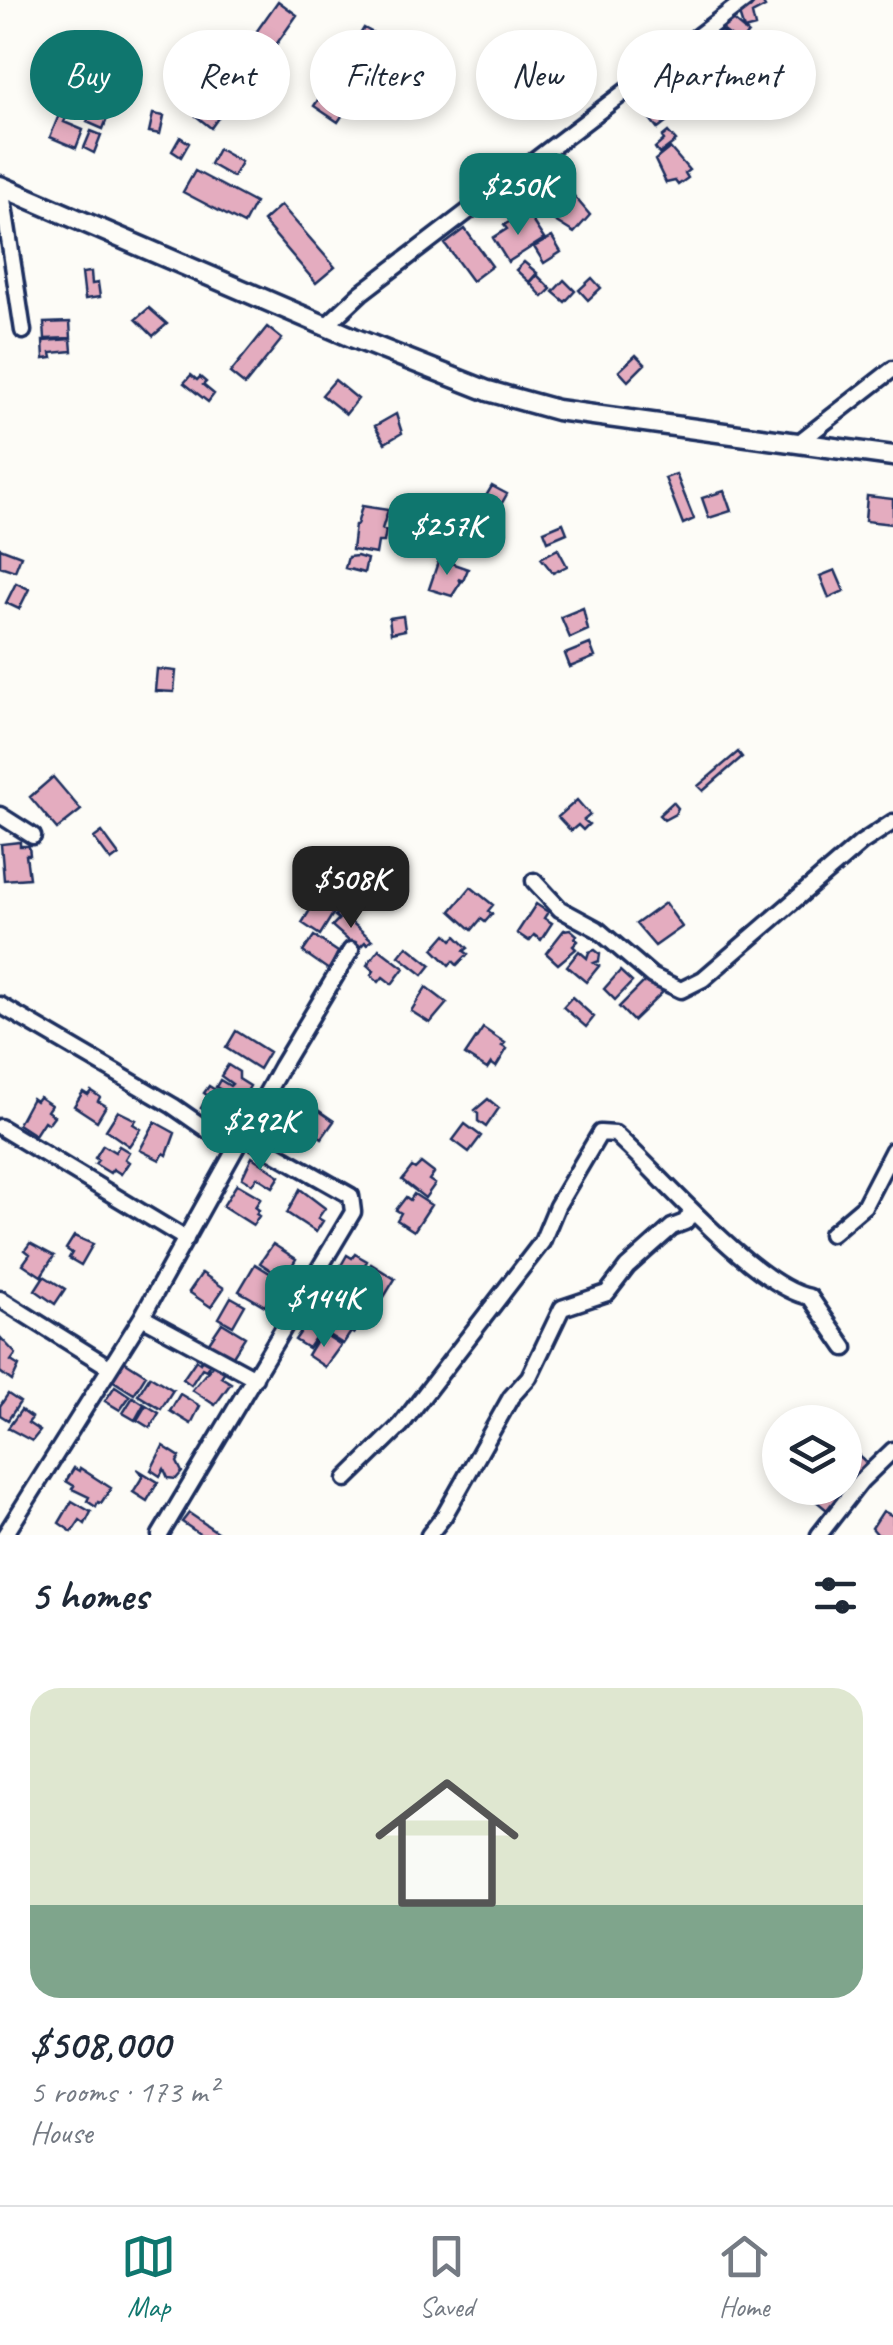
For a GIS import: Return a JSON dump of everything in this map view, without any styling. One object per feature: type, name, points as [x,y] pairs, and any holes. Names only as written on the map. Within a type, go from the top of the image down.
[{"type":"street","points":[[327,326],[360,293],[745,0]]},
{"type":"street","points":[[0,186],[488,391],[557,410],[893,456]]},
{"type":"street","points":[[0,186],[23,331]]},
{"type":"street","points":[[798,443],[893,369]]},
{"type":"street","points":[[0,815],[33,836]]},
{"type":"street","points":[[534,881],[560,908],[597,929],[652,976],[681,990],[703,979],[860,843],[893,822]]},
{"type":"street","points":[[5,1535],[142,1318],[351,950]]},
{"type":"street","points":[[0,1005],[173,1106],[350,1196],[354,1205],[160,1535]]},
{"type":"street","points":[[0,1127],[186,1239]]},
{"type":"street","points":[[346,1479],[401,1425],[542,1242],[557,1206],[600,1133],[615,1134],[692,1211],[774,1282],[810,1297],[844,1348]]},
{"type":"street","points":[[831,1234],[864,1206],[893,1150]]},
{"type":"street","points":[[428,1535],[444,1516],[511,1398],[529,1376],[562,1308],[607,1293],[628,1267],[672,1227],[685,1222],[692,1211]]},
{"type":"street","points":[[0,1299],[109,1367]]},
{"type":"street","points":[[142,1318],[255,1378]]},
{"type":"street","points":[[819,1535],[861,1482],[893,1450]]},
{"type":"building","points":[[756,0],[761,0],[765,7],[752,14],[755,27],[744,30],[738,11]]},
{"type":"building","points":[[278,1],[297,15],[286,30],[258,30]]},
{"type":"building","points":[[730,18],[744,30],[722,30]]},
{"type":"building","points":[[153,114],[163,116],[160,134],[149,132]]},
{"type":"building","points":[[57,120],[83,130],[76,148],[50,137]]},
{"type":"building","points":[[88,120],[106,120],[103,129]]},
{"type":"building","points":[[651,120],[670,120],[658,129]]},
{"type":"building","points":[[91,131],[101,135],[94,153],[84,148]]},
{"type":"building","points":[[668,132],[676,141],[659,154],[655,148]]},
{"type":"building","points":[[180,137],[189,143],[181,157],[172,151]]},
{"type":"building","points":[[670,148],[689,170],[685,173],[688,178],[678,185],[675,181],[666,183],[655,160]]},
{"type":"building","points":[[218,149],[241,162],[233,177],[210,164]]},
{"type":"building","points":[[195,171],[255,203],[244,224],[183,192]]},
{"type":"building","points":[[551,173],[562,182],[558,187],[566,194],[546,214],[529,200]]},
{"type":"building","points":[[512,195],[522,211],[512,219],[501,202]]},
{"type":"building","points":[[574,196],[590,215],[574,233],[550,218]]},
{"type":"building","points":[[281,205],[335,267],[316,283],[263,221]]},
{"type":"building","points":[[519,216],[522,220],[529,216],[544,239],[508,262],[493,238]]},
{"type":"building","points":[[465,229],[492,266],[472,281],[445,244]]},
{"type":"building","points":[[552,237],[561,252],[544,263],[534,247]]},
{"type":"building","points":[[524,262],[537,273],[529,282],[516,270]]},
{"type":"building","points":[[91,272],[92,284],[98,283],[100,297],[85,299],[82,273]]},
{"type":"building","points":[[537,275],[551,289],[543,297],[530,283]]},
{"type":"building","points":[[592,278],[601,288],[588,300],[579,290]]},
{"type":"building","points":[[564,280],[575,291],[565,302],[553,292]]},
{"type":"building","points":[[149,308],[167,324],[153,336],[136,319]]},
{"type":"building","points":[[70,322],[71,338],[45,339],[44,323]]},
{"type":"building","points":[[267,327],[282,339],[245,385],[230,373]]},
{"type":"building","points":[[71,339],[72,351],[51,353],[52,358],[44,359],[43,341]]},
{"type":"building","points":[[636,355],[645,364],[628,381],[619,371]]},
{"type":"building","points":[[191,375],[197,380],[200,377],[214,394],[208,402],[184,383]]},
{"type":"building","points":[[335,380],[358,399],[346,414],[322,395]]},
{"type":"building","points":[[396,414],[402,433],[385,443],[375,426]]},
{"type":"building","points":[[676,474],[694,519],[683,524],[665,478]]},
{"type":"building","points":[[492,486],[507,494],[498,510],[483,501]]},
{"type":"building","points":[[724,491],[731,511],[709,518],[702,498]]},
{"type":"building","points":[[867,496],[893,499],[893,524],[865,521]]},
{"type":"building","points":[[362,506],[388,510],[382,529],[386,530],[384,542],[378,542],[376,554],[352,550]]},
{"type":"building","points":[[476,506],[483,514],[474,525],[462,515],[468,507],[473,510]]},
{"type":"building","points":[[487,517],[498,525],[489,538],[478,530]]},
{"type":"building","points":[[563,523],[567,533],[548,541],[544,531]]},
{"type":"building","points":[[0,548],[21,556],[15,571],[0,566]]},
{"type":"building","points":[[558,549],[567,566],[553,573],[541,558]]},
{"type":"building","points":[[348,557],[367,559],[364,573],[345,568]]},
{"type":"building","points":[[439,559],[468,569],[463,581],[458,579],[461,582],[452,596],[429,589]]},
{"type":"building","points":[[835,570],[844,591],[829,598],[820,576]]},
{"type":"building","points":[[16,583],[29,589],[19,609],[6,603]]},
{"type":"building","points":[[583,608],[588,630],[570,638],[561,617]]},
{"type":"building","points":[[403,616],[405,630],[391,633],[389,618]]},
{"type":"building","points":[[590,644],[595,657],[570,667],[565,654]]},
{"type":"building","points":[[157,669],[176,671],[174,692],[155,691]]},
{"type":"building","points":[[738,752],[742,757],[703,791],[698,786]]},
{"type":"building","points":[[53,777],[81,810],[57,829],[30,797]]},
{"type":"building","points":[[577,800],[590,815],[584,820],[589,824],[583,830],[578,825],[571,831],[558,817]]},
{"type":"building","points":[[673,802],[678,808],[675,814],[664,820],[659,815]]},
{"type":"building","points":[[102,832],[119,855],[111,861],[94,838]]},
{"type":"building","points":[[20,842],[20,846],[29,846],[29,878],[4,880],[1,844]]},
{"type":"building","points":[[471,887],[493,905],[488,911],[492,914],[472,930],[451,911]]},
{"type":"building","points":[[318,897],[336,909],[320,935],[302,923]]},
{"type":"building","points":[[665,903],[682,927],[655,946],[636,924]]},
{"type":"building","points":[[536,904],[548,912],[544,918],[552,923],[541,940],[534,935],[529,941],[517,933]]},
{"type":"building","points":[[339,911],[372,940],[358,949],[332,926],[339,919],[335,916]]},
{"type":"building","points":[[570,929],[577,935],[573,946],[576,949],[558,964],[546,953],[564,930]]},
{"type":"building","points":[[446,934],[452,940],[456,936],[468,948],[464,951],[468,954],[457,965],[453,961],[449,965],[433,949]]},
{"type":"building","points":[[314,936],[338,952],[329,970],[303,952]]},
{"type":"building","points":[[407,946],[431,965],[423,975],[399,956]]},
{"type":"building","points":[[379,949],[404,968],[392,984],[383,977],[379,982],[367,965]]},
{"type":"building","points":[[595,950],[600,954],[599,961],[594,963],[599,966],[586,982],[567,966],[579,951],[587,958]]},
{"type":"building","points":[[620,971],[632,982],[615,1000],[604,989]]},
{"type":"building","points":[[650,976],[665,990],[633,1021],[619,1007]]},
{"type":"building","points":[[426,987],[447,1003],[430,1023],[411,1011]]},
{"type":"building","points":[[572,997],[594,1017],[586,1027],[563,1007]]},
{"type":"building","points":[[483,1028],[505,1043],[502,1046],[507,1049],[496,1067],[491,1063],[487,1069],[465,1055]]},
{"type":"building","points":[[236,1031],[269,1052],[259,1069],[226,1048]]},
{"type":"building","points":[[228,1065],[250,1086],[245,1095],[239,1091],[235,1097],[216,1087],[220,1080],[232,1084],[221,1076]]},
{"type":"building","points":[[209,1086],[231,1100],[228,1105],[234,1109],[229,1116],[220,1110],[216,1117],[201,1108]]},
{"type":"building","points":[[91,1091],[106,1106],[97,1121],[74,1106],[83,1092],[88,1095]]},
{"type":"building","points":[[39,1097],[51,1105],[47,1111],[54,1116],[48,1124],[44,1121],[35,1135],[18,1124],[32,1098],[36,1101]]},
{"type":"building","points":[[488,1099],[499,1108],[486,1127],[478,1121],[475,1110]]},
{"type":"building","points":[[312,1106],[334,1121],[322,1138],[301,1123]]},
{"type":"building","points":[[118,1111],[136,1120],[133,1124],[141,1129],[129,1146],[106,1130]]},
{"type":"building","points":[[155,1122],[175,1133],[167,1155],[164,1153],[160,1160],[140,1150]]},
{"type":"building","points":[[465,1124],[481,1136],[469,1152],[453,1140]]},
{"type":"building","points":[[103,1145],[115,1152],[119,1146],[129,1152],[125,1159],[129,1162],[121,1174],[113,1169],[110,1173],[95,1164]]},
{"type":"building","points":[[252,1157],[280,1176],[273,1187],[257,1177],[252,1184],[242,1178]]},
{"type":"building","points":[[421,1163],[434,1173],[429,1180],[435,1184],[425,1198],[402,1180],[412,1167],[415,1169]]},
{"type":"building","points":[[237,1184],[261,1198],[255,1207],[259,1216],[253,1225],[223,1206]]},
{"type":"building","points":[[300,1189],[325,1208],[318,1218],[323,1221],[316,1232],[287,1213]]},
{"type":"building","points":[[414,1194],[431,1205],[414,1231],[397,1220],[401,1213],[396,1210],[406,1197],[410,1200]]},
{"type":"building","points":[[74,1236],[93,1244],[81,1265],[69,1258],[72,1253],[66,1249]]},
{"type":"building","points":[[30,1243],[54,1256],[41,1276],[23,1264],[30,1254],[25,1250]]},
{"type":"building","points":[[273,1244],[296,1259],[284,1279],[260,1263]]},
{"type":"building","points":[[355,1254],[367,1261],[364,1266],[368,1268],[371,1264],[395,1279],[384,1297],[339,1269],[347,1255],[352,1258]]},
{"type":"building","points":[[255,1264],[281,1280],[265,1306],[239,1291]]},
{"type":"building","points":[[336,1270],[358,1284],[347,1301],[330,1294],[332,1291],[325,1287]]},
{"type":"building","points":[[202,1273],[224,1288],[211,1307],[189,1292]]},
{"type":"building","points":[[44,1276],[65,1289],[55,1304],[35,1290]]},
{"type":"building","points":[[231,1297],[245,1305],[233,1326],[219,1318]]},
{"type":"building","points":[[333,1306],[357,1321],[354,1334],[351,1332],[343,1344],[316,1327]]},
{"type":"building","points":[[222,1323],[245,1337],[231,1359],[208,1344]]},
{"type":"building","points":[[304,1327],[317,1335],[308,1348],[295,1340]]},
{"type":"building","points":[[321,1332],[341,1345],[325,1367],[307,1355]]},
{"type":"building","points":[[0,1337],[16,1354],[11,1361],[19,1366],[12,1381],[0,1372]]},
{"type":"building","points":[[202,1359],[210,1364],[206,1370],[202,1368],[191,1385],[183,1379],[196,1360],[200,1363]]},
{"type":"building","points":[[124,1361],[146,1375],[134,1394],[112,1380]]},
{"type":"building","points":[[213,1365],[225,1371],[221,1377],[231,1383],[215,1405],[192,1390]]},
{"type":"building","points":[[150,1376],[173,1390],[161,1409],[138,1395]]},
{"type":"building","points":[[115,1386],[130,1396],[120,1410],[105,1401]]},
{"type":"building","points":[[8,1394],[20,1402],[8,1420],[0,1415],[0,1406]]},
{"type":"building","points":[[180,1394],[200,1406],[191,1424],[170,1411]]},
{"type":"building","points":[[133,1397],[144,1404],[135,1420],[123,1413]]},
{"type":"building","points":[[146,1405],[159,1413],[150,1428],[137,1420]]},
{"type":"building","points":[[21,1410],[32,1418],[28,1423],[40,1431],[32,1441],[8,1428]]},
{"type":"building","points":[[163,1446],[180,1457],[177,1462],[182,1472],[176,1479],[168,1478],[164,1469],[160,1476],[151,1470]]},
{"type":"building","points":[[74,1468],[111,1488],[96,1507],[66,1481]]},
{"type":"building","points":[[137,1469],[158,1482],[147,1501],[133,1492],[143,1476]]},
{"type":"building","points":[[72,1501],[91,1512],[85,1524],[80,1520],[72,1532],[59,1523]]},
{"type":"building","points":[[883,1511],[893,1516],[893,1535],[878,1535],[872,1528]]},
{"type":"building","points":[[189,1513],[217,1532],[201,1535],[182,1522]]}]
